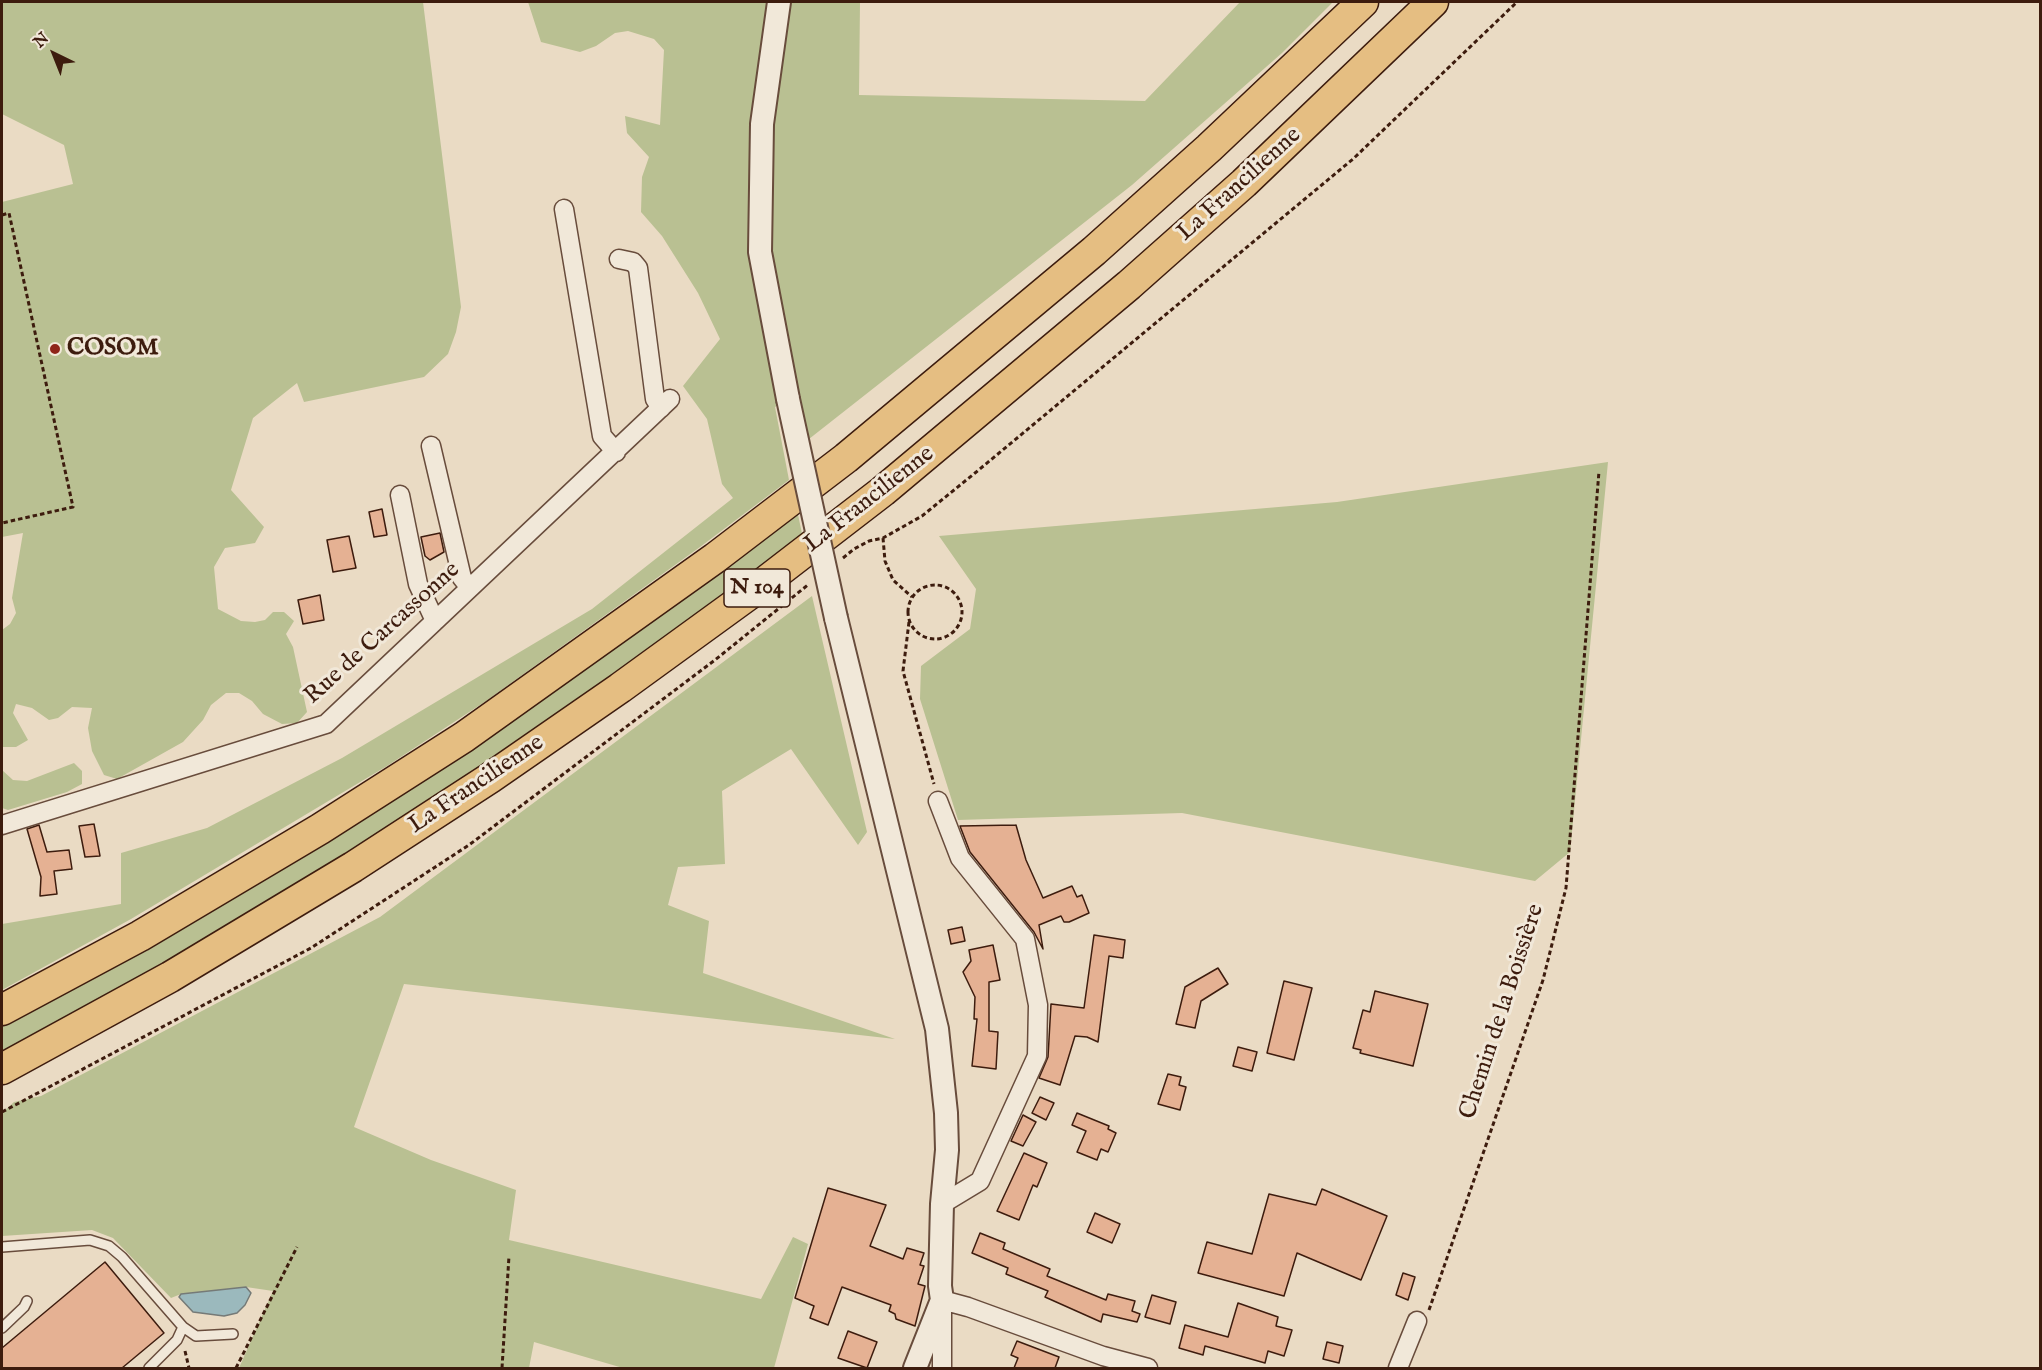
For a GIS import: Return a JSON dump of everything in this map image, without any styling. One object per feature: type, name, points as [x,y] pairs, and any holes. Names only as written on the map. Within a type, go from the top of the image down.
[{"type":"highway","name":"La Francilienne","points":[[2,1010],[140,936],[329,823],[464,737],[715,558],[846,458],[1094,251],[1226,133],[1363,2]]},
{"type":"highway","name":"La Francilienne","points":[[2,1069],[170,977],[353,867],[499,772],[748,595],[892,484],[1129,285],[1252,175],[1432,2]]},
{"type":"street","points":[[779,2],[762,124],[760,252],[788,399],[836,618],[937,1029],[946,1113],[947,1150],[942,1204],[942,1368]]},
{"type":"street","points":[[564,209],[602,436],[616,452]]},
{"type":"street","name":"Rue de Carcassonne","points":[[2,825],[326,724],[666,404],[655,399],[638,268],[633,262],[619,259]]},
{"type":"street","points":[[431,446],[462,578],[470,588]]},
{"type":"street","points":[[400,495],[418,584],[435,621]]},
{"type":"street","points":[[939,801],[960,858],[1025,939],[1038,1005],[1037,1056],[981,1181],[942,1204]]},
{"type":"street","points":[[915,1368],[942,1300]]},
{"type":"street","points":[[942,1300],[968,1307],[1103,1356],[1148,1368]]},
{"type":"street","points":[[1398,1368],[1417,1321]]},
{"type":"lane","points":[[2,1247],[90,1240],[109,1246],[122,1257],[183,1328],[196,1336],[232,1334]]},
{"type":"lane","points":[[2,1328],[24,1307],[27,1301]]},
{"type":"lane","points":[[149,1368],[177,1340],[183,1328]]},
{"type":"path","points":[[2,215],[9,213],[73,507],[2,523]]},
{"type":"path","name":"Chemin de la Boissière","points":[[1417,1321],[1426,1318],[1516,1062],[1543,980],[1566,888],[1599,471]]},
{"type":"path","points":[[883,538],[885,561],[893,580],[912,597]]},
{"type":"path","points":[[909,622],[922,636],[940,639],[956,630],[962,612],[957,596],[943,586],[926,586],[912,597],[908,605],[909,622],[903,671],[939,801]]},
{"type":"path","points":[[236,1368],[297,1247]]},
{"type":"path","points":[[502,1368],[509,1256]]},
{"type":"path","points":[[177,1340],[187,1354],[189,1368]]},
{"type":"green space","points":[[2,2],[423,2],[461,307],[456,332],[448,354],[424,377],[304,402],[297,383],[253,418],[231,490],[264,527],[255,543],[225,548],[214,567],[218,609],[241,621],[265,620],[273,612],[284,612],[294,621],[286,634],[293,647],[307,712],[297,723],[282,724],[263,714],[252,701],[239,693],[226,693],[211,705],[203,720],[183,742],[117,779],[104,775],[92,751],[88,728],[92,708],[72,707],[58,718],[49,720],[32,708],[16,704],[13,713],[28,740],[16,747],[2,747],[2,630],[10,624],[16,613],[12,598],[23,533],[2,537],[2,202],[73,184],[64,145],[2,114]]},
{"type":"green space","points":[[528,2],[860,2],[859,95],[1145,101],[1240,2],[1333,2],[1282,53],[1132,185],[809,439],[798,392],[775,407],[789,480],[700,547],[486,701],[387,766],[131,919],[2,990],[2,924],[121,904],[121,853],[207,828],[342,758],[592,609],[733,498],[722,484],[707,419],[683,386],[720,339],[698,293],[662,236],[641,212],[642,177],[649,157],[627,133],[625,116],[660,125],[664,50],[654,39],[628,31],[615,33],[596,46],[580,52],[541,42]]},
{"type":"green space","points":[[1608,462],[1570,852],[1535,881],[1182,813],[958,820],[920,699],[921,666],[970,629],[976,589],[939,536],[1337,502]]},
{"type":"green space","points":[[797,510],[804,543],[515,751],[175,962],[2,1056],[2,1023]]},
{"type":"green space","points":[[812,596],[867,832],[858,845],[791,749],[722,791],[725,864],[678,867],[668,905],[709,921],[703,973],[895,1039],[404,984],[354,1127],[431,1160],[516,1190],[509,1240],[761,1299],[793,1237],[808,1244],[774,1368],[623,1368],[534,1342],[529,1368],[239,1368],[273,1291],[246,1287],[181,1294],[171,1298],[113,1238],[92,1230],[2,1236],[2,1113],[14,1102],[41,1096],[380,917]]},
{"type":"green space","points":[[74,763],[82,771],[82,784],[67,792],[8,810],[2,808],[2,770],[13,780],[27,781]]},
{"type":"water","points":[[246,1287],[251,1293],[245,1305],[237,1313],[224,1316],[193,1312],[179,1297],[181,1294]]},
{"type":"building","points":[[382,509],[387,535],[374,537],[369,512]]},
{"type":"building","points":[[440,533],[444,552],[430,560],[425,556],[421,537]]},
{"type":"building","points":[[349,536],[356,568],[333,572],[327,540]]},
{"type":"building","points":[[320,595],[324,620],[303,624],[298,600]]},
{"type":"building","points":[[94,824],[100,856],[85,857],[79,826]]},
{"type":"building","points":[[39,825],[47,852],[69,850],[72,869],[54,871],[57,894],[40,896],[41,877],[27,829]]},
{"type":"building","points":[[1016,825],[1026,860],[1043,898],[1072,886],[1077,897],[1082,895],[1089,913],[1069,922],[1064,922],[1061,916],[1039,925],[1043,949],[1034,932],[970,852],[960,826]]},
{"type":"building","points":[[962,927],[965,941],[951,944],[948,930]]},
{"type":"building","points":[[1094,935],[1125,940],[1123,958],[1109,956],[1098,1042],[1087,1037],[1075,1036],[1060,1085],[1039,1078],[1048,1057],[1051,1004],[1084,1008]]},
{"type":"building","points":[[993,945],[1000,980],[989,982],[989,1031],[998,1032],[996,1069],[972,1066],[977,1019],[974,1019],[975,997],[963,972],[971,961],[969,950]]},
{"type":"building","points":[[1218,968],[1228,984],[1201,1001],[1195,1028],[1176,1024],[1185,987]]},
{"type":"building","points":[[1284,981],[1312,988],[1294,1060],[1267,1053]]},
{"type":"building","points":[[1375,991],[1428,1004],[1413,1066],[1360,1053],[1361,1050],[1353,1048],[1363,1010],[1370,1012]]},
{"type":"building","points":[[1238,1047],[1257,1052],[1252,1071],[1233,1066]]},
{"type":"building","points":[[1168,1074],[1181,1077],[1179,1085],[1186,1087],[1180,1110],[1158,1104]]},
{"type":"building","points":[[1040,1097],[1054,1103],[1046,1120],[1032,1113]]},
{"type":"building","points":[[1077,1113],[1109,1126],[1108,1129],[1116,1133],[1108,1152],[1101,1149],[1097,1160],[1077,1152],[1086,1131],[1072,1125]]},
{"type":"building","points":[[1023,1115],[1036,1122],[1023,1146],[1011,1141]]},
{"type":"building","points":[[1024,1153],[1047,1163],[1037,1187],[1033,1185],[1019,1220],[997,1211]]},
{"type":"building","points":[[828,1188],[886,1205],[870,1246],[903,1259],[907,1248],[924,1253],[920,1265],[924,1266],[918,1284],[925,1286],[915,1326],[896,1319],[895,1314],[889,1311],[891,1305],[842,1287],[828,1325],[810,1318],[814,1306],[795,1298]]},
{"type":"building","points":[[1322,1189],[1387,1216],[1361,1280],[1297,1253],[1284,1296],[1198,1273],[1207,1242],[1252,1254],[1269,1194],[1316,1205]]},
{"type":"building","points":[[1095,1213],[1120,1224],[1112,1243],[1087,1232]]},
{"type":"building","points":[[980,1233],[1005,1243],[1003,1249],[1050,1269],[1047,1276],[1106,1300],[1108,1294],[1135,1301],[1132,1311],[1140,1314],[1137,1322],[1103,1314],[1101,1322],[1045,1297],[1048,1291],[1006,1274],[1008,1268],[972,1253]]},
{"type":"building","points":[[105,1262],[164,1333],[122,1368],[2,1368],[2,1348]]},
{"type":"building","points":[[1403,1273],[1415,1277],[1408,1300],[1396,1295]]},
{"type":"building","points":[[1152,1295],[1176,1302],[1170,1324],[1145,1317]]},
{"type":"building","points":[[1238,1303],[1278,1317],[1276,1326],[1292,1330],[1284,1356],[1268,1351],[1265,1363],[1205,1346],[1203,1355],[1179,1348],[1185,1325],[1228,1337]]},
{"type":"building","points":[[848,1331],[877,1342],[867,1368],[838,1358]]},
{"type":"building","points":[[1017,1341],[1059,1357],[1055,1368],[1014,1368],[1018,1358],[1011,1355]]},
{"type":"building","points":[[1327,1342],[1343,1346],[1339,1363],[1323,1359]]},
{"type":"place","name":"COSOM","points":[[55,349]]}]
